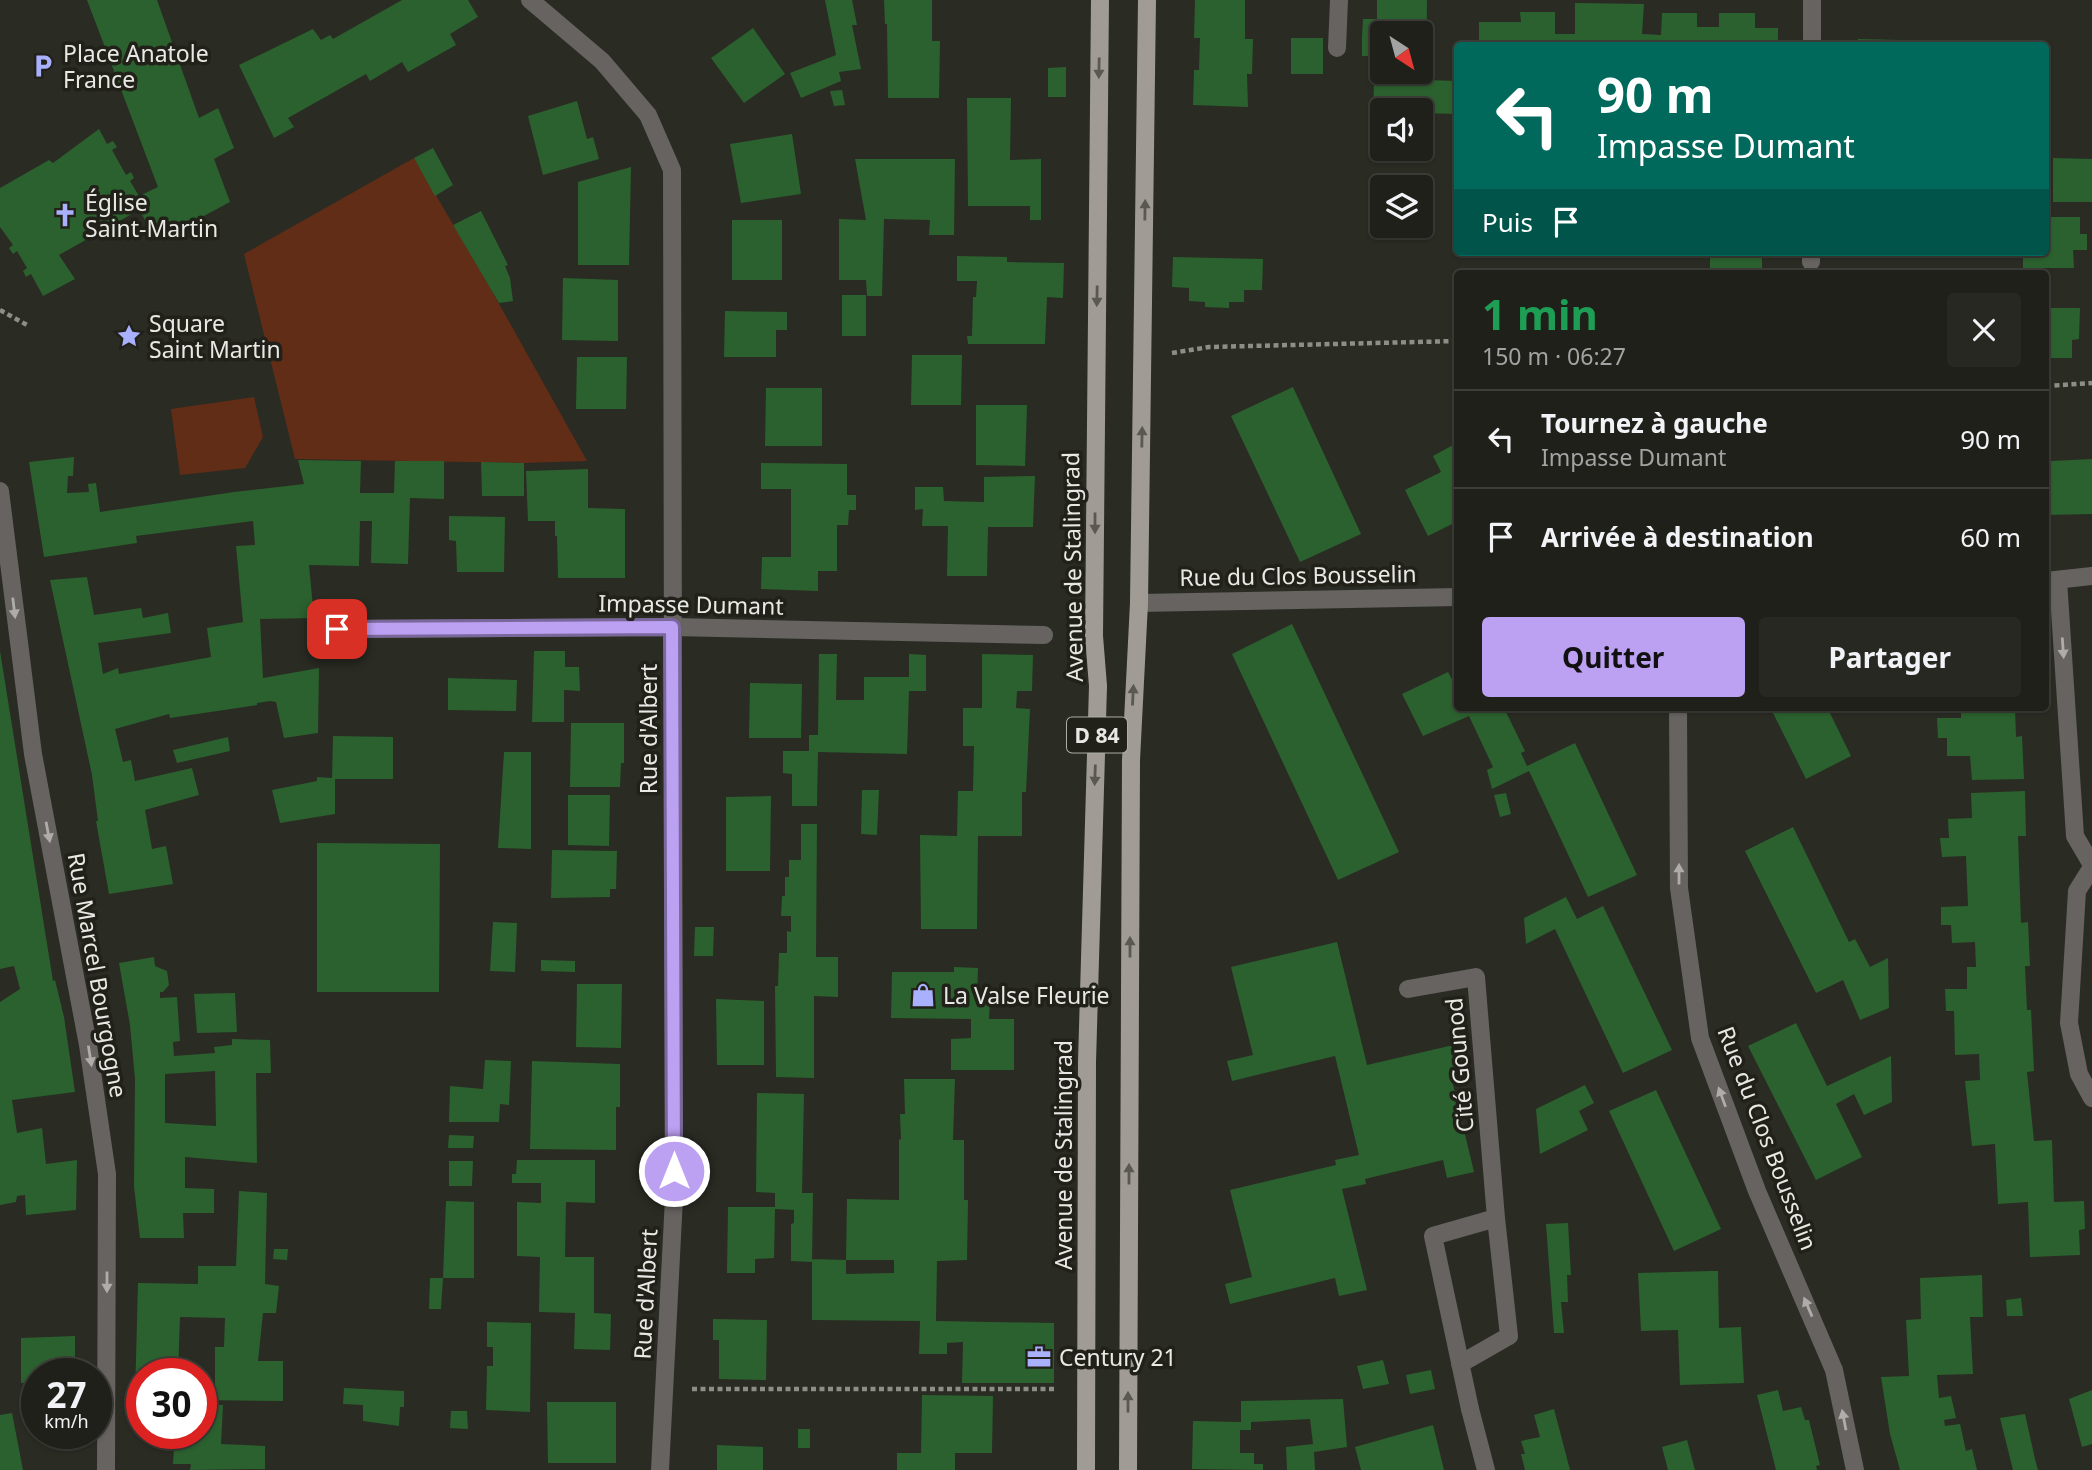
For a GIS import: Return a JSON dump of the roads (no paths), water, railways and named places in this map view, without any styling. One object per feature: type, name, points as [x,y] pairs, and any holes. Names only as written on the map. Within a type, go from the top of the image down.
[{"type":"main road","name":"Avenue de Stalingrad","points":[[1086,1470],[1087,1062],[1098,686],[1094,636],[1100,0]]},
{"type":"main road","name":"D 84","points":[[1128,1470],[1131,760],[1139,603],[1147,0]]},
{"type":"street","name":"Rue d'Albert","points":[[530,0],[602,61],[648,115],[672,170],[674,1198],[660,1470]]},
{"type":"street","points":[[1337,48],[1339,0]]},
{"type":"street","points":[[1812,0],[1812,42]]},
{"type":"street","name":"Rue Marcel Bourgogne","points":[[0,491],[33,754],[88,1045],[107,1174],[106,1470]]},
{"type":"street","points":[[2092,576],[2052,580],[2074,836],[2092,866],[2077,891],[2069,1023],[2079,1074],[2092,1098]]},
{"type":"street","name":"Rue du Clos Bousselin","points":[[1139,603],[1454,597]]},
{"type":"street","name":"Impasse Dumant","points":[[337,629],[672,627],[1044,635]]},
{"type":"street","name":"Rue du Clos Bousselin","points":[[1678,711],[1679,888],[1700,1038],[1757,1191],[1834,1370],[1855,1470]]},
{"type":"street","name":"Cité Gounod","points":[[1408,989],[1476,977],[1496,1218],[1509,1336],[1460,1364]]},
{"type":"street","points":[[1486,1470],[1470,1409],[1433,1236],[1496,1218]]},
{"type":"place","name":"Place Anatole France","points":[[43,66]]},
{"type":"place","name":"Église Saint-Martin","points":[[65,215]]},
{"type":"place","name":"Square Saint Martin","points":[[129,336]]},
{"type":"place","name":"La Valse Fleurie","points":[[923,995]]},
{"type":"place","name":"Century 21","points":[[1039,1357]]}]
